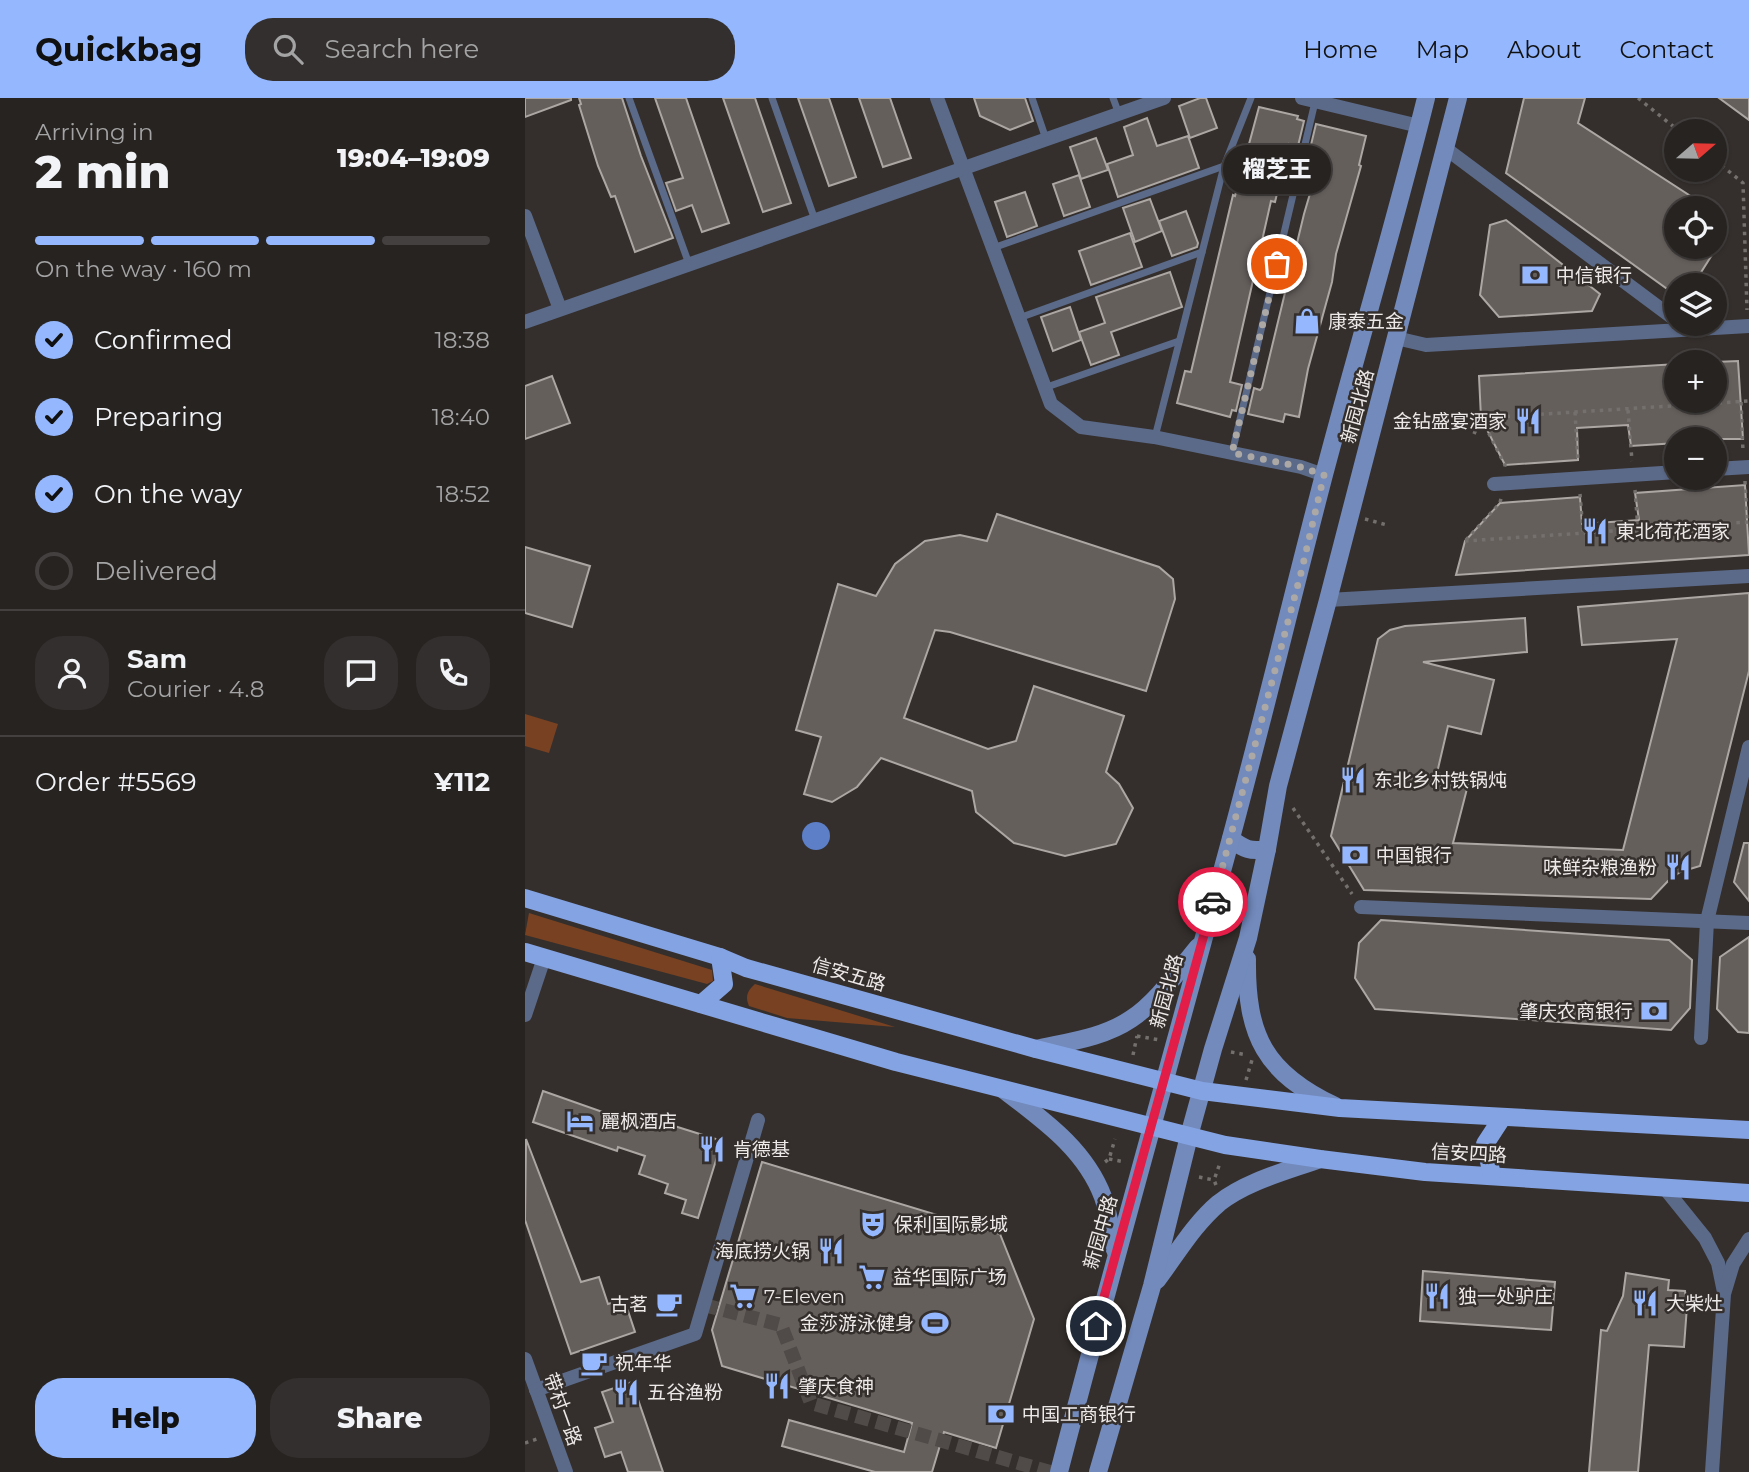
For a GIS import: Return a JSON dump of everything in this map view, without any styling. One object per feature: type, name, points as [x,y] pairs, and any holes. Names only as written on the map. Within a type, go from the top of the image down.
[{"type":"main road","name":"新园北路","points":[[1153,1126],[1426,98]]},
{"type":"main road","name":"新园北路","points":[[1188,1136],[1248,938],[1277,786],[1458,98]]},
{"type":"main road","points":[[1231,839],[1253,852],[1267,849]]},
{"type":"main road","name":"信安五路","points":[[525,898],[720,957],[746,968],[1036,1049],[1202,1091]]},
{"type":"main road","points":[[1248,938],[1249,1005],[1253,1026],[1264,1050],[1277,1067],[1309,1094],[1340,1108]]},
{"type":"main road","points":[[1036,1049],[1082,1039],[1113,1029],[1131,1019],[1152,1000],[1201,944]]},
{"type":"main road","points":[[525,952],[896,1062],[1153,1126]]},
{"type":"main road","points":[[701,1004],[724,984],[720,957]]},
{"type":"main road","points":[[1004,1090],[1075,1149],[1103,1198],[1115,1254]]},
{"type":"main road","name":"信安四路","points":[[1202,1091],[1340,1108],[1749,1130]]},
{"type":"main road","points":[[1492,1175],[1485,1144],[1501,1118]]},
{"type":"main road","name":"信安四路","points":[[1153,1126],[1226,1145],[1320,1160],[1425,1172],[1749,1193]]},
{"type":"main road","name":"新园中路","points":[[1059,1472],[1115,1254],[1153,1126]]},
{"type":"main road","points":[[1098,1472],[1152,1286],[1188,1136]]},
{"type":"main road","points":[[1152,1286],[1202,1221],[1221,1202],[1247,1187],[1320,1160]]},
{"type":"street","points":[[937,98],[1051,404],[1081,427],[1154,437],[1301,467],[1324,475]]},
{"type":"street","points":[[525,322],[1164,98]]},
{"type":"street","points":[[1309,100],[1419,126]]},
{"type":"street","points":[[1445,148],[1664,312]]},
{"type":"street","points":[[525,216],[560,309]]},
{"type":"street","points":[[1396,338],[1426,345],[1664,326]]},
{"type":"street","points":[[1727,326],[1748,326]]},
{"type":"street","points":[[1727,468],[1749,467]]},
{"type":"street","points":[[1494,484],[1664,473]]},
{"type":"street","points":[[1328,600],[1749,576]]},
{"type":"street","points":[[1701,1038],[1707,921],[1749,747]]},
{"type":"street","points":[[1361,907],[1749,923]]},
{"type":"street","points":[[525,1014],[544,958]]},
{"type":"street","points":[[536,1390],[695,1334],[758,1120]]},
{"type":"street","points":[[1663,1186],[1705,1238],[1717,1263],[1724,1294]]},
{"type":"street","points":[[1712,1472],[1724,1294],[1733,1264],[1749,1239]]},
{"type":"street","name":"带村一路","points":[[525,1359],[566,1472]]},
{"type":"lane","points":[[629,98],[689,264]]},
{"type":"lane","points":[[772,98],[815,220]]},
{"type":"lane","points":[[1032,98],[1046,139]]},
{"type":"lane","points":[[1114,98],[1119,114]]},
{"type":"lane","points":[[1154,437],[1224,166],[1251,98]]},
{"type":"lane","points":[[1232,453],[1309,100]]},
{"type":"lane","points":[[992,248],[1224,166]]},
{"type":"lane","points":[[1018,318],[1202,252]]},
{"type":"lane","points":[[1044,388],[1179,341]]},
{"type":"path","points":[[1637,98],[1664,119]]},
{"type":"path","points":[[1727,170],[1743,183],[1748,326]]},
{"type":"path","points":[[1743,183],[1749,182]]},
{"type":"path","points":[[1474,434],[1481,418],[1749,401]]},
{"type":"path","points":[[1465,541],[1749,523]]},
{"type":"path","points":[[1277,786],[1361,907]]},
{"type":"path","points":[[1133,1055],[1137,1036],[1163,1041]]},
{"type":"path","points":[[1229,1052],[1253,1056],[1245,1082]]},
{"type":"path","points":[[1115,1139],[1109,1159],[1129,1163]]},
{"type":"path","points":[[1199,1177],[1214,1180],[1221,1157]]},
{"type":"shaded area","points":[[525,714],[558,724],[549,753],[525,746]]},
{"type":"shaded area","points":[[529,913],[712,970],[713,981],[707,984],[525,935]]},
{"type":"shaded area","points":[[755,984],[895,1027],[787,1018],[749,1006],[747,994]]},
{"type":"water","points":[[816,822],[826,826],[830,836],[826,846],[816,850],[806,846],[802,836],[806,826]]},
{"type":"building","points":[[525,98],[571,98],[571,100],[525,117]]},
{"type":"building","points":[[579,98],[622,98],[673,238],[635,252],[615,196],[611,197],[598,166]]},
{"type":"building","points":[[655,98],[686,98],[729,223],[702,232],[692,205],[676,211],[666,183],[683,178]]},
{"type":"building","points":[[723,98],[755,98],[791,203],[763,212]]},
{"type":"building","points":[[798,98],[829,98],[856,177],[829,186]]},
{"type":"building","points":[[859,98],[890,98],[911,158],[883,167]]},
{"type":"building","points":[[974,98],[1025,98],[1033,121],[1010,130],[980,116]]},
{"type":"building","points":[[1206,98],[1217,128],[1190,138],[1179,106]]},
{"type":"building","points":[[1524,98],[1585,98],[1578,123],[1664,179],[1664,182],[1669,182],[1691,196],[1664,196],[1664,259],[1709,259],[1701,273],[1664,273],[1664,287],[1506,173]]},
{"type":"building","points":[[1719,98],[1749,98],[1749,120]]},
{"type":"building","points":[[1259,107],[1298,116],[1297,119],[1304,121],[1298,146],[1289,144],[1275,202],[1271,201],[1230,382],[1242,385],[1236,411],[1232,410],[1230,417],[1177,403],[1185,371],[1191,372],[1233,195],[1235,196]]},
{"type":"building","points":[[1147,118],[1157,146],[1188,136],[1199,168],[1118,197],[1107,164],[1133,155],[1124,127]]},
{"type":"building","points":[[1316,124],[1366,136],[1359,165],[1361,166],[1308,369],[1299,417],[1285,414],[1283,422],[1248,414],[1254,388],[1262,388],[1304,214],[1322,153],[1310,149]]},
{"type":"building","points":[[1096,138],[1108,170],[1081,179],[1070,147]]},
{"type":"building","points":[[1079,175],[1090,207],[1064,216],[1053,184]]},
{"type":"building","points":[[1025,192],[1037,226],[1007,237],[995,202]]},
{"type":"building","points":[[1150,199],[1162,231],[1135,242],[1123,208]]},
{"type":"building","points":[[1186,211],[1198,243],[1197,247],[1172,256],[1159,221]]},
{"type":"building","points":[[1506,220],[1600,294],[1592,311],[1499,317],[1480,295],[1490,225]]},
{"type":"building","points":[[1130,233],[1142,267],[1091,285],[1079,251]]},
{"type":"building","points":[[1170,272],[1182,307],[1111,332],[1119,355],[1091,365],[1079,332],[1105,323],[1096,297]]},
{"type":"building","points":[[1070,307],[1081,340],[1053,351],[1041,317]]},
{"type":"building","points":[[1727,361],[1738,361],[1743,439],[1727,439],[1727,427],[1664,427],[1664,444],[1631,446],[1628,425],[1577,428],[1578,460],[1505,465],[1481,418],[1479,376],[1664,365],[1664,413],[1727,413]]},
{"type":"building","points":[[552,376],[570,423],[525,439],[525,386]]},
{"type":"building","points":[[1745,485],[1749,555],[1456,575],[1465,541],[1500,503],[1580,497],[1582,524],[1639,520],[1635,493],[1727,490],[1727,486]]},
{"type":"building","points":[[997,514],[1159,567],[1173,579],[1175,599],[1146,691],[950,632],[935,630],[904,718],[988,749],[1016,741],[1034,686],[1124,716],[1106,772],[1119,784],[1133,808],[1116,844],[1065,856],[1014,843],[976,812],[972,791],[881,758],[857,787],[832,802],[804,794],[821,737],[796,730],[838,584],[876,596],[895,564],[925,541],[960,535],[987,541]]},
{"type":"building","points":[[525,547],[590,566],[572,627],[525,613]]},
{"type":"building","points":[[1749,593],[1749,671],[1700,866],[1680,872],[1651,899],[1364,890],[1331,836],[1378,639],[1390,630],[1405,626],[1525,618],[1527,652],[1423,662],[1494,680],[1481,734],[1448,726],[1437,773],[1469,781],[1453,843],[1623,850],[1677,639],[1582,645],[1578,607]]},
{"type":"building","points":[[1744,843],[1749,843],[1749,901],[1734,882]]},
{"type":"building","points":[[1381,920],[1669,940],[1692,960],[1690,1008],[1671,1030],[1375,1009],[1355,978],[1359,943]]},
{"type":"building","points":[[1749,937],[1749,1033],[1738,1032],[1717,1009],[1720,957]]},
{"type":"building","points":[[543,1091],[628,1121],[630,1112],[722,1141],[698,1218],[682,1213],[686,1200],[665,1193],[668,1184],[639,1174],[645,1156],[618,1147],[617,1151],[533,1122]]},
{"type":"building","points":[[526,1139],[581,1282],[599,1277],[608,1304],[624,1299],[635,1332],[571,1354],[525,1220]]},
{"type":"building","name":"益华国际广场","points":[[762,1162],[1000,1234],[1034,1319],[996,1448],[944,1432],[932,1472],[875,1472],[782,1446],[789,1420],[904,1452],[912,1423],[722,1366],[712,1330]]},
{"type":"building","points":[[1423,1271],[1555,1282],[1551,1330],[1420,1321]]},
{"type":"building","points":[[1626,1273],[1669,1280],[1668,1290],[1685,1291],[1687,1306],[1684,1347],[1649,1345],[1638,1472],[1589,1472],[1601,1330],[1607,1331],[1623,1296]]},
{"type":"building","points":[[632,1382],[663,1472],[628,1472],[621,1452],[605,1457],[595,1428],[613,1422],[602,1392]]},
{"type":"tunnel","points":[[704,1305],[781,1325],[811,1403],[1050,1472]]},
{"type":"way so far","points":[[1213,902],[1301,573],[1324,475],[1301,467],[1232,453],[1277,264]]},
{"type":"place","name":"榴芝王","points":[[1277,264]]},
{"type":"place","name":"中信银行","points":[[1535,275]]},
{"type":"place","name":"康泰五金","points":[[1307,321]]},
{"type":"place","name":"金钻盛宴酒家","points":[[1528,421]]},
{"type":"place","name":"東北荷花酒家","points":[[1595,531]]},
{"type":"place","name":"东北乡村铁锅炖","points":[[1353,780]]},
{"type":"place","name":"中国银行","points":[[1355,855]]},
{"type":"place","name":"味鲜杂粮渔粉","points":[[1678,867]]},
{"type":"place","name":"肇庆农商银行","points":[[1654,1011]]},
{"type":"place","name":"麗枫酒店","points":[[580,1121]]},
{"type":"place","name":"肯德基","points":[[712,1149]]},
{"type":"place","name":"保利国际影城","points":[[873,1224]]},
{"type":"place","name":"海底捞火锅","points":[[831,1251]]},
{"type":"place","name":"益华国际广场","points":[[872,1277]]},
{"type":"place","name":"7-Eleven","points":[[743,1296]]},
{"type":"place","name":"独一处驴庄","points":[[1437,1296]]},
{"type":"place","name":"大柴灶","points":[[1645,1303]]},
{"type":"place","name":"古茗","points":[[669,1304]]},
{"type":"place","name":"金莎游泳健身","points":[[935,1323]]},
{"type":"place","name":"祝年华","points":[[594,1363]]},
{"type":"place","name":"肇庆食神","points":[[777,1386]]},
{"type":"place","name":"五谷渔粉","points":[[626,1392]]},
{"type":"place","name":"中国工商银行","points":[[1001,1414]]},
{"type":"route","points":[[1096,1326],[1213,902]]}]
